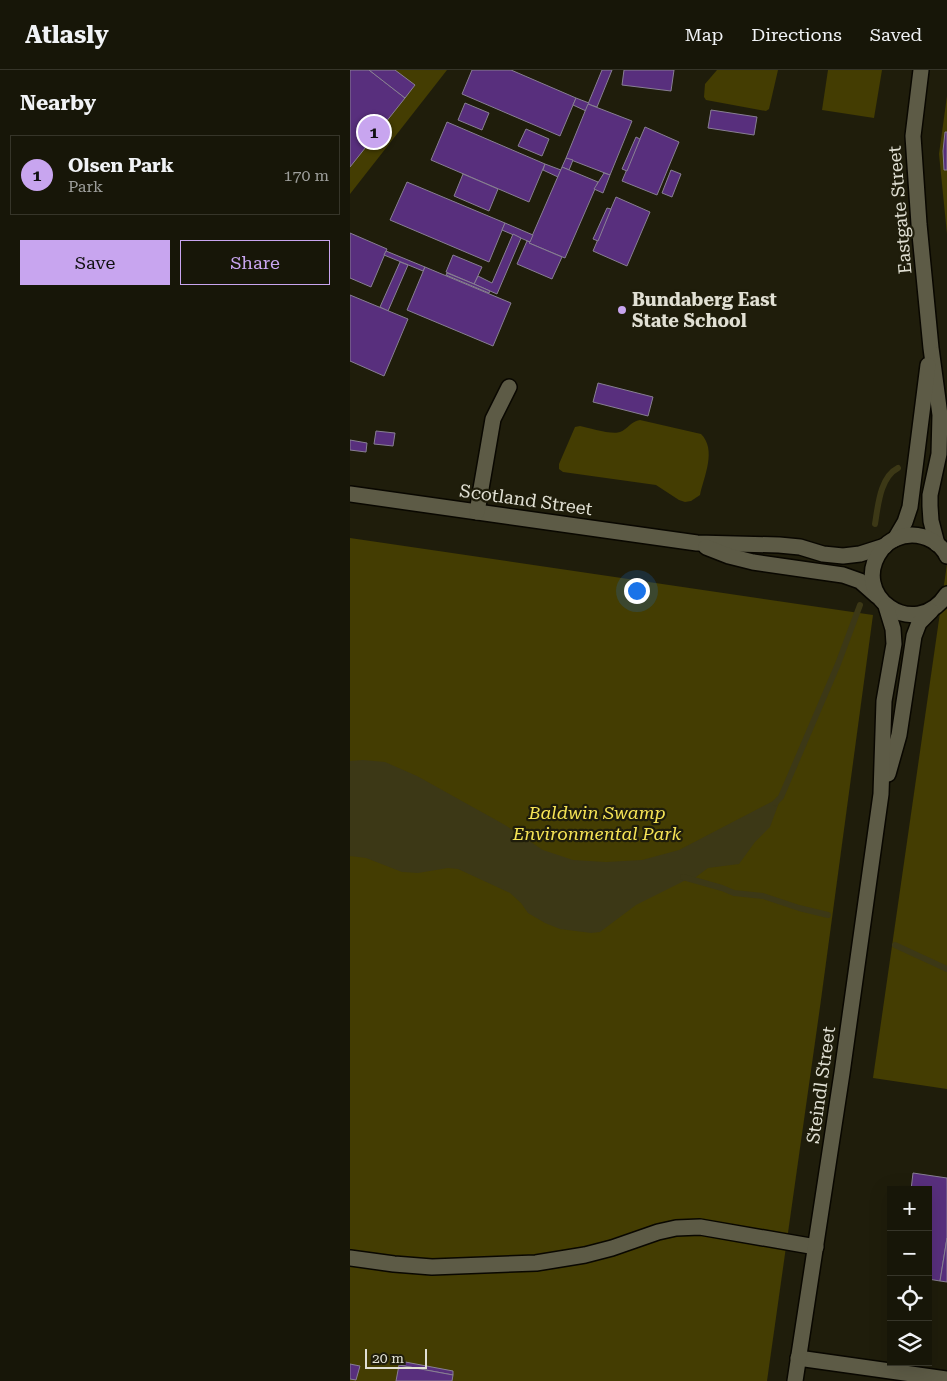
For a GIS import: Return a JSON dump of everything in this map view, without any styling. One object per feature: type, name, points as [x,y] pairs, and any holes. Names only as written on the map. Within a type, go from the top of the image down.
[{"type":"street","name":"Eastgate Street","points":[[921,70],[913,136],[918,215],[931,348],[940,415],[939,454],[930,494],[930,506],[931,522],[944,551]]},
{"type":"street","name":"Eastgate Street","points":[[882,601],[872,584],[872,570],[876,557],[905,522],[910,507],[931,348]]},
{"type":"street","points":[[477,512],[492,419],[509,387]]},
{"type":"street","name":"Scotland Street","points":[[350,494],[697,543],[779,545],[800,547],[823,554],[843,556],[860,554],[906,535],[917,535],[928,538],[944,551]]},
{"type":"street","name":"Scotland Street","points":[[697,543],[729,556],[753,562],[843,574],[860,581],[896,612],[908,615],[920,615],[942,603]]},
{"type":"street","name":"Steindl Street","points":[[795,1381],[882,794],[884,700],[894,644],[893,629],[882,601]]},
{"type":"street","name":"Steindl Street","points":[[882,794],[899,736],[914,636],[919,623],[942,603]]},
{"type":"street","points":[[350,1258],[432,1267],[536,1263],[585,1255],[676,1228],[700,1227],[816,1247]]},
{"type":"street","points":[[798,1358],[947,1379]]},
{"type":"green space","points":[[350,70],[447,70],[350,194]]},
{"type":"green space","points":[[717,70],[778,70],[769,109],[766,111],[706,100],[704,97],[705,84]]},
{"type":"green space","points":[[828,70],[882,70],[874,118],[822,110]]},
{"type":"green space","points":[[947,96],[947,234],[939,154]]},
{"type":"green space","points":[[640,420],[701,434],[706,440],[709,455],[700,495],[691,501],[685,502],[656,485],[563,472],[559,469],[559,464],[575,427],[580,426],[616,433],[623,431],[634,422]]},
{"type":"green space","name":"Baldwin Swamp Environmental Park","points":[[350,538],[873,615],[767,1381],[350,1381]]},
{"type":"green space","points":[[947,564],[947,1089],[873,1078]]},
{"type":"shaded area","points":[[350,761],[385,762],[417,776],[505,825],[543,850],[573,860],[606,862],[642,860],[679,850],[781,797],[770,827],[755,842],[739,864],[708,868],[696,877],[686,880],[636,905],[600,932],[591,933],[560,929],[545,923],[528,913],[510,893],[458,869],[448,868],[418,873],[402,872],[366,858],[350,856]]},
{"type":"building","points":[[350,70],[369,70],[405,98],[350,167]]},
{"type":"building","points":[[369,70],[395,70],[415,85],[405,98]]},
{"type":"building","points":[[472,70],[511,70],[576,98],[560,136],[462,94]]},
{"type":"building","points":[[602,70],[612,70],[597,107],[588,104]]},
{"type":"building","points":[[624,70],[674,70],[671,91],[622,85]]},
{"type":"building","points":[[576,98],[589,103],[586,111],[573,105]]},
{"type":"building","points":[[465,103],[489,113],[482,130],[458,120]]},
{"type":"building","points":[[588,104],[632,121],[610,175],[566,158]]},
{"type":"building","points":[[711,110],[757,117],[754,135],[708,128]]},
{"type":"building","points":[[447,122],[545,164],[529,202],[431,160]]},
{"type":"building","points":[[645,127],[679,142],[657,195],[622,181]]},
{"type":"building","points":[[526,129],[549,139],[542,156],[518,146]]},
{"type":"building","points":[[945,132],[947,132],[947,170],[944,170],[943,151]]},
{"type":"building","points":[[636,137],[640,139],[627,171],[622,169]]},
{"type":"building","points":[[566,158],[573,160],[569,170],[562,167]]},
{"type":"building","points":[[545,164],[561,170],[558,177],[543,170]]},
{"type":"building","points":[[562,167],[598,182],[565,258],[529,243]]},
{"type":"building","points":[[671,170],[681,174],[672,197],[662,193]]},
{"type":"building","points":[[604,173],[610,175],[603,193],[594,189]]},
{"type":"building","points":[[463,174],[498,189],[489,211],[454,196]]},
{"type":"building","points":[[407,182],[505,223],[489,262],[390,220]]},
{"type":"building","points":[[616,197],[650,212],[627,266],[593,251]]},
{"type":"building","points":[[607,208],[611,209],[598,241],[593,239]]},
{"type":"building","points":[[505,223],[533,235],[530,242],[502,230]]},
{"type":"building","points":[[350,233],[387,249],[371,287],[350,278]]},
{"type":"building","points":[[513,234],[521,238],[497,294],[474,284],[478,276],[492,283]]},
{"type":"building","points":[[527,241],[562,257],[552,279],[517,264]]},
{"type":"building","points":[[386,251],[425,267],[423,271],[384,255]]},
{"type":"building","points":[[453,255],[482,267],[474,284],[446,272]]},
{"type":"building","points":[[400,262],[408,265],[388,311],[380,307]]},
{"type":"building","points":[[425,267],[511,303],[493,346],[407,310]]},
{"type":"building","points":[[447,273],[490,291],[489,293],[446,275]]},
{"type":"building","points":[[350,295],[408,319],[384,376],[350,361]]},
{"type":"building","points":[[598,383],[653,397],[648,416],[593,402]]},
{"type":"building","points":[[376,431],[395,433],[393,446],[374,444]]},
{"type":"building","points":[[350,440],[367,443],[366,452],[350,450]]},
{"type":"building","points":[[913,1173],[947,1178],[947,1238],[940,1281],[932,1280],[932,1186],[911,1186]]},
{"type":"building","points":[[947,1238],[947,1282],[940,1281]]},
{"type":"building","points":[[400,1361],[453,1371],[453,1375],[399,1365]]},
{"type":"building","points":[[350,1364],[360,1366],[356,1380],[350,1379]]},
{"type":"building","points":[[399,1365],[453,1375],[452,1381],[396,1381]]},
{"type":"waterway","points":[[875,524],[884,485],[887,478],[898,468]]},
{"type":"waterway","points":[[775,803],[781,797],[838,664],[860,605]]},
{"type":"waterway","points":[[683,877],[734,893],[763,896],[828,915]]},
{"type":"waterway","points":[[895,945],[947,969]]},
{"type":"place","name":"Olsen Park","points":[[374,132]]},
{"type":"place","name":"Bundaberg East State School","points":[[622,310]]}]
